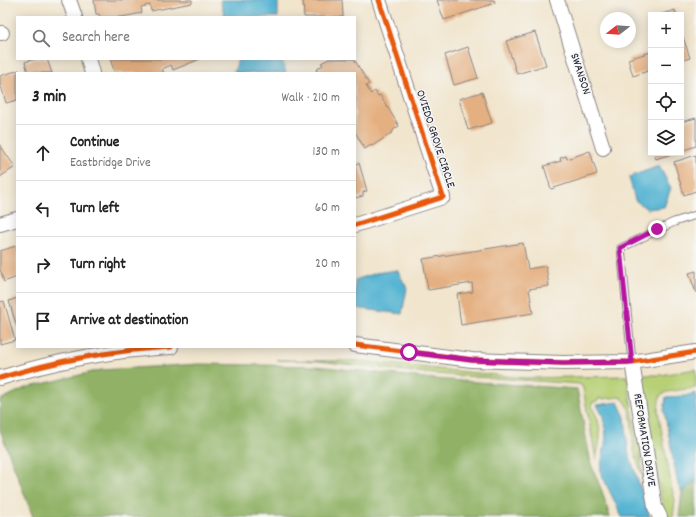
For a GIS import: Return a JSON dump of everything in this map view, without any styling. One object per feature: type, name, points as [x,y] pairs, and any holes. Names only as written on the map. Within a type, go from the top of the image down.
[{"type":"street","points":[[69,0],[75,16]]},
{"type":"street","name":"OVIEDO GROVE CIRCLE","points":[[356,225],[443,197],[379,0]]},
{"type":"street","name":"SWANSON","points":[[557,0],[604,148]]},
{"type":"street","points":[[88,60],[92,72]]},
{"type":"street","points":[[0,224],[16,219]]},
{"type":"street","points":[[356,345],[472,360],[563,363],[632,362],[696,352]]},
{"type":"street","points":[[0,378],[15,373],[103,353],[143,348]]},
{"type":"street","name":"REFORMATION DRIVE","points":[[632,362],[655,507],[660,517]]},
{"type":"lane","points":[[632,362],[620,248],[674,222],[696,215]]},
{"type":"green space","points":[[277,360],[358,361],[525,378],[627,376],[644,480],[634,450],[632,421],[628,407],[625,401],[620,397],[599,398],[599,400],[592,403],[600,431],[596,459],[583,388],[580,384],[435,374],[317,361]]},
{"type":"green space","points":[[199,364],[316,366],[434,379],[577,389],[591,464],[602,491],[610,517],[33,517],[0,430],[0,400],[25,388],[101,370]]},
{"type":"green space","points":[[696,369],[696,388],[666,392],[661,395],[659,401],[658,411],[675,500],[673,517],[667,517],[662,505],[641,375],[661,375]]},
{"type":"green space","points":[[696,480],[696,517],[679,517],[682,492]]},
{"type":"water","points":[[220,0],[278,0],[278,16],[225,16]]},
{"type":"water","points":[[238,60],[282,60],[286,72],[233,72]]},
{"type":"water","points":[[659,166],[671,188],[664,207],[647,209],[635,200],[629,177]]},
{"type":"water","points":[[397,270],[407,288],[402,314],[356,308],[356,280],[376,273]]},
{"type":"water","points":[[696,393],[696,480],[682,492],[678,485],[664,410],[666,397],[685,396]]},
{"type":"water","points":[[618,402],[625,417],[628,451],[650,517],[622,517],[600,471],[606,438],[604,418],[597,405]]},
{"type":"building","points":[[94,0],[192,0],[192,3],[151,11],[150,5],[141,7],[142,13],[127,16],[100,16],[99,14],[96,14]]},
{"type":"building","points":[[303,0],[342,0],[343,16],[304,16]]},
{"type":"building","points":[[437,0],[494,0],[495,3],[444,20]]},
{"type":"building","points":[[535,32],[546,65],[517,74],[506,41]]},
{"type":"building","points":[[684,40],[690,58],[684,60]]},
{"type":"building","points":[[468,47],[478,78],[454,85],[445,55]]},
{"type":"building","points":[[648,53],[648,71],[633,76],[628,59]]},
{"type":"building","points":[[32,60],[47,60],[52,72],[28,72],[25,62]]},
{"type":"building","points":[[112,60],[198,60],[173,70],[171,65],[162,69],[164,72],[115,72],[111,62],[113,62]]},
{"type":"building","points":[[327,60],[355,60],[369,84],[366,86],[371,94],[375,91],[378,96],[380,95],[399,126],[393,130],[393,132],[365,149],[356,134],[356,72],[317,72],[316,70],[323,65],[321,63]]},
{"type":"building","points":[[19,70],[20,72],[16,72],[16,100],[6,103],[0,83],[0,76]]},
{"type":"building","points":[[482,92],[492,123],[468,130],[459,99]]},
{"type":"building","points":[[696,118],[696,146],[684,150],[684,121]]},
{"type":"building","points":[[0,145],[15,167],[0,177]]},
{"type":"building","points":[[590,151],[597,174],[551,189],[544,166],[561,161],[560,158],[566,156],[567,159]]},
{"type":"building","points":[[696,155],[696,191],[684,195],[674,162]]},
{"type":"building","points":[[655,156],[665,156],[656,159]]},
{"type":"building","points":[[359,163],[367,191],[363,192],[363,196],[356,198],[356,164]]},
{"type":"building","points":[[523,243],[528,269],[546,266],[549,286],[529,289],[533,313],[461,325],[457,294],[473,292],[472,283],[428,290],[423,259]]},
{"type":"building","points":[[16,246],[16,277],[4,282],[0,269],[0,251]]},
{"type":"building","points":[[696,271],[696,293],[689,273]]},
{"type":"building","points":[[16,298],[16,324],[9,301]]},
{"type":"building","points":[[4,301],[15,340],[0,344],[0,302]]},
{"type":"cycle path","points":[[356,225],[443,197],[379,0]]},
{"type":"cycle path","points":[[356,345],[472,360],[563,363],[632,362],[696,352]]},
{"type":"cycle path","points":[[0,378],[42,366],[84,357],[149,348]]},
{"type":"route","points":[[409,352],[472,360],[563,363],[632,362],[620,248],[657,229]]}]
